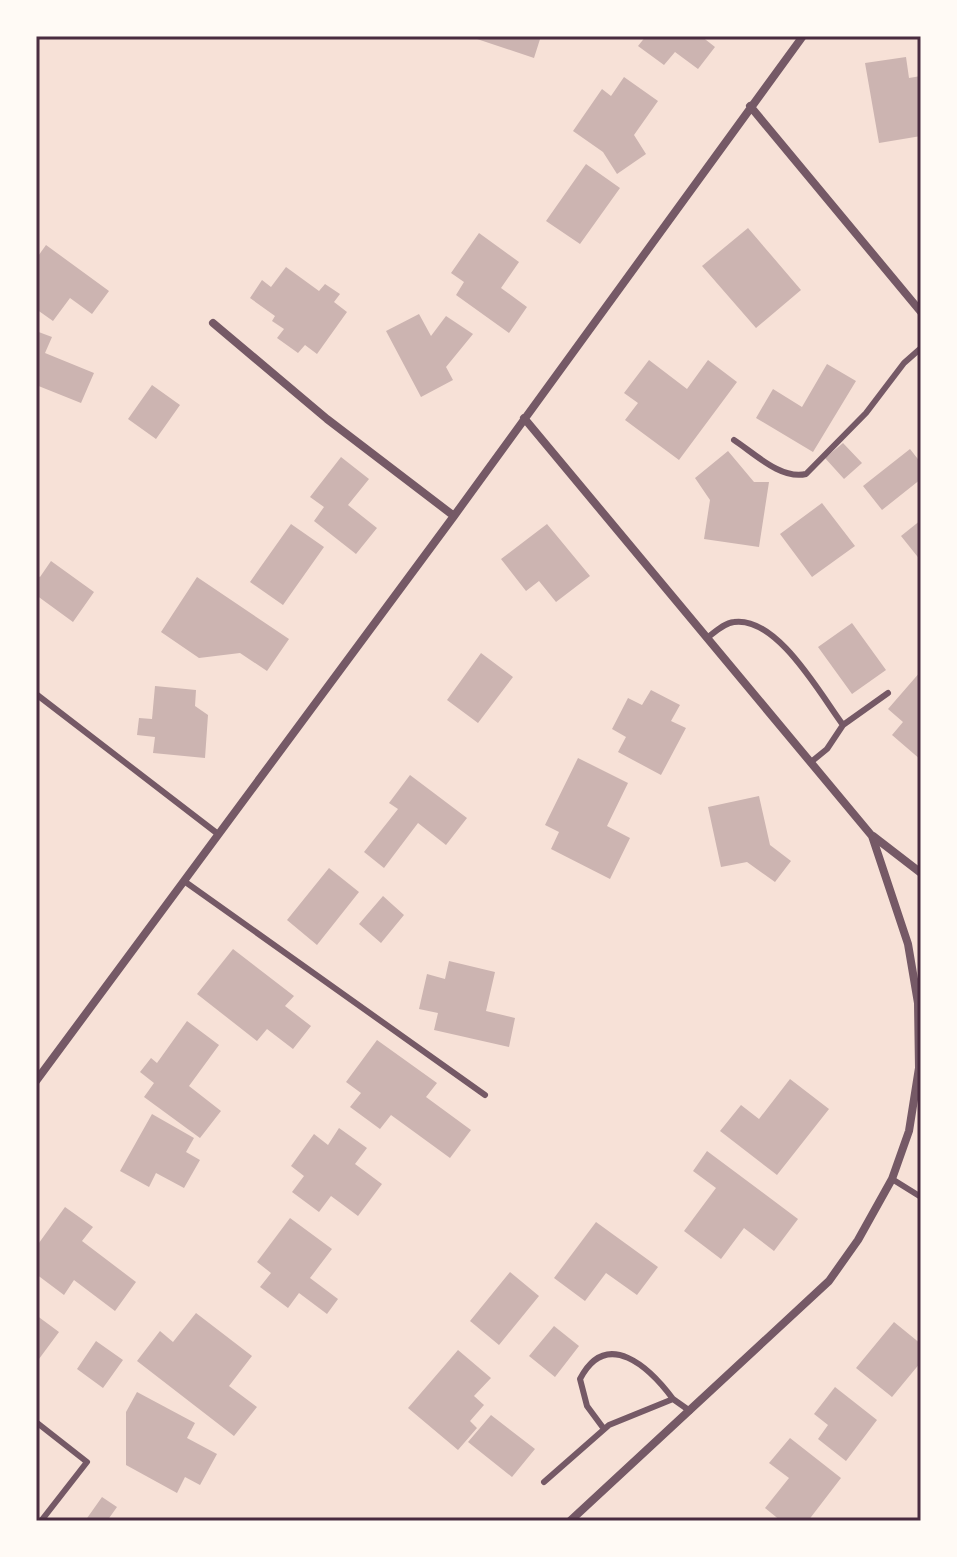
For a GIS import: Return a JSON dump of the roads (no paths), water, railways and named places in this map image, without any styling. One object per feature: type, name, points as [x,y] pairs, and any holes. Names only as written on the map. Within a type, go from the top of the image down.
[{"type":"street","points":[[36,1081],[454,516],[803,36]]},
{"type":"street","points":[[750,106],[921,312]]},
{"type":"street","points":[[213,323],[327,419],[454,516]]},
{"type":"street","points":[[524,418],[872,836],[921,873]]},
{"type":"street","points":[[570,1521],[829,1281],[858,1240],[892,1179],[909,1131],[919,1068],[918,1003],[908,944],[872,836]]},
{"type":"lane","points":[[734,440],[781,471],[791,475],[806,474],[866,413],[888,382],[921,348]]},
{"type":"lane","points":[[707,638],[726,624],[736,621],[752,625],[778,639],[843,725]]},
{"type":"lane","points":[[811,762],[827,749],[843,725],[888,693]]},
{"type":"lane","points":[[36,694],[218,834]]},
{"type":"lane","points":[[184,881],[485,1095]]},
{"type":"lane","points":[[892,1179],[921,1197]]},
{"type":"lane","points":[[604,1429],[587,1406],[580,1379],[600,1356],[615,1352],[629,1357],[690,1411]]},
{"type":"lane","points":[[544,1482],[604,1429],[673,1399]]},
{"type":"lane","points":[[36,1422],[87,1462],[41,1521]]}]
